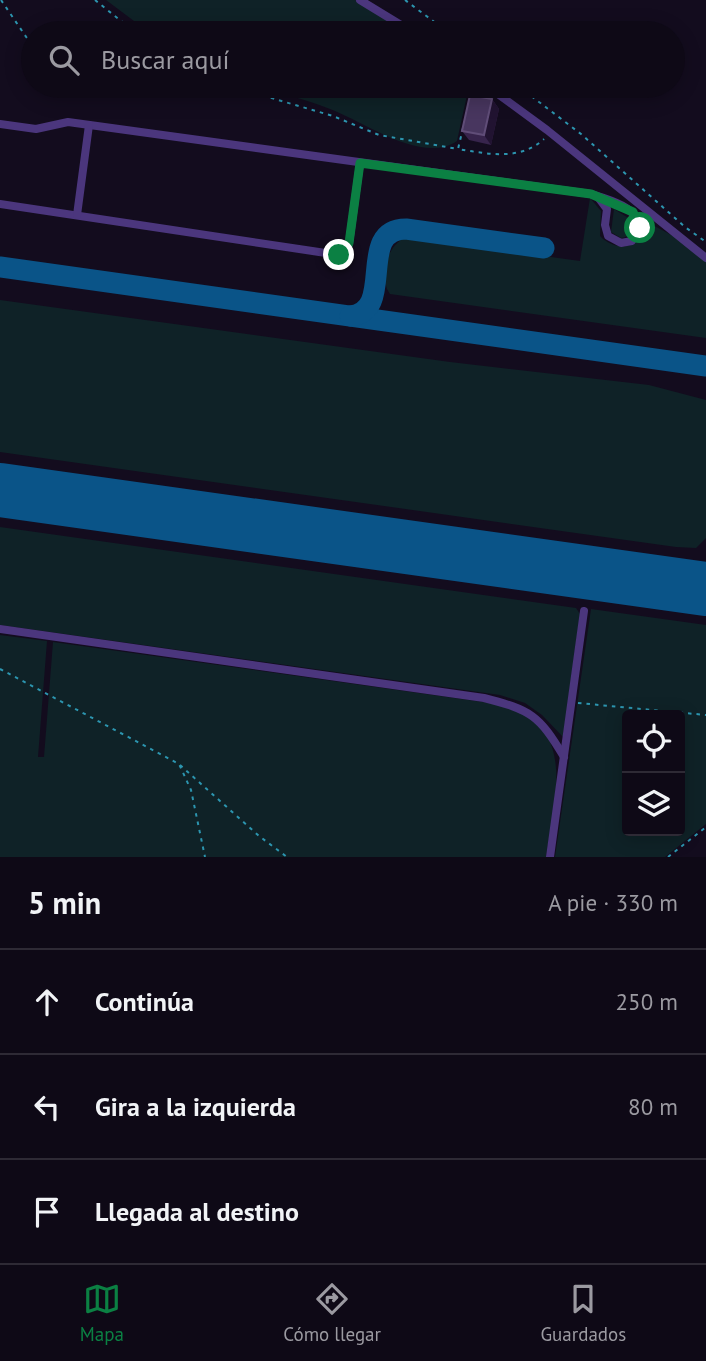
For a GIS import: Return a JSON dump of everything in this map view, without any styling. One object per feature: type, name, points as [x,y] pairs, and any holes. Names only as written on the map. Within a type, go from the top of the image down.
[{"type":"lane","points":[[360,0],[394,21]]},
{"type":"lane","points":[[503,98],[547,130],[706,258]]},
{"type":"lane","points":[[0,124],[36,129],[68,122],[598,197],[637,217],[640,228],[632,241],[621,243],[608,236],[607,209],[598,197]]},
{"type":"lane","points":[[77,215],[89,125]]},
{"type":"lane","points":[[0,204],[339,255],[345,253],[349,243],[360,163]]},
{"type":"lane","points":[[550,857],[584,611]]},
{"type":"lane","points":[[0,629],[484,698],[526,709],[549,732],[564,757]]},
{"type":"path","points":[[1,0],[21,29]]},
{"type":"path","points":[[95,0],[121,21]]},
{"type":"path","points":[[405,0],[433,21]]},
{"type":"path","points":[[271,98],[333,116],[379,135],[489,155],[519,154],[544,141],[547,130]]},
{"type":"path","points":[[534,98],[581,134],[685,227],[706,242]]},
{"type":"path","points":[[458,149],[463,127]]},
{"type":"path","points":[[0,669],[179,764],[259,836],[287,857]]},
{"type":"path","points":[[572,703],[706,715]]},
{"type":"path","points":[[179,764],[191,790],[205,857]]},
{"type":"path","points":[[668,857],[706,827]]},
{"type":"green space","points":[[106,0],[355,0],[389,21],[134,21]]},
{"type":"green space","points":[[298,98],[466,98],[457,141],[443,147],[427,148],[393,139],[321,105]]},
{"type":"green space","points":[[590,198],[601,211],[600,236],[614,245],[629,246],[636,243],[644,231],[645,221],[675,237],[706,259],[706,338],[390,294],[387,289],[385,274],[390,252],[406,237],[580,261]]},
{"type":"green space","points":[[614,209],[633,221],[632,231],[627,236],[621,238],[611,232]]},
{"type":"green space","points":[[0,300],[450,362],[649,385],[706,400],[706,538],[696,548],[676,547],[0,452]]},
{"type":"green space","points":[[0,527],[576,608],[580,614],[563,737],[542,715],[525,703],[500,695],[0,625]]},
{"type":"green space","points":[[591,609],[706,625],[706,824],[665,857],[555,857]]},
{"type":"green space","points":[[0,635],[47,641],[38,757],[44,757],[53,642],[497,704],[520,712],[542,728],[551,743],[555,761],[555,800],[546,857],[0,857]]},
{"type":"building","points":[[469,98],[492,99],[484,135],[462,131]]},
{"type":"taxiway","points":[[350,316],[364,311],[371,301],[378,255],[382,242],[391,233],[406,229],[544,248]]},
{"type":"taxiway","points":[[0,267],[706,366]]},
{"type":"runway","points":[[0,490],[706,589]]},
{"type":"route","points":[[339,255],[345,253],[349,243],[360,163],[591,194],[633,212],[640,228]]}]
